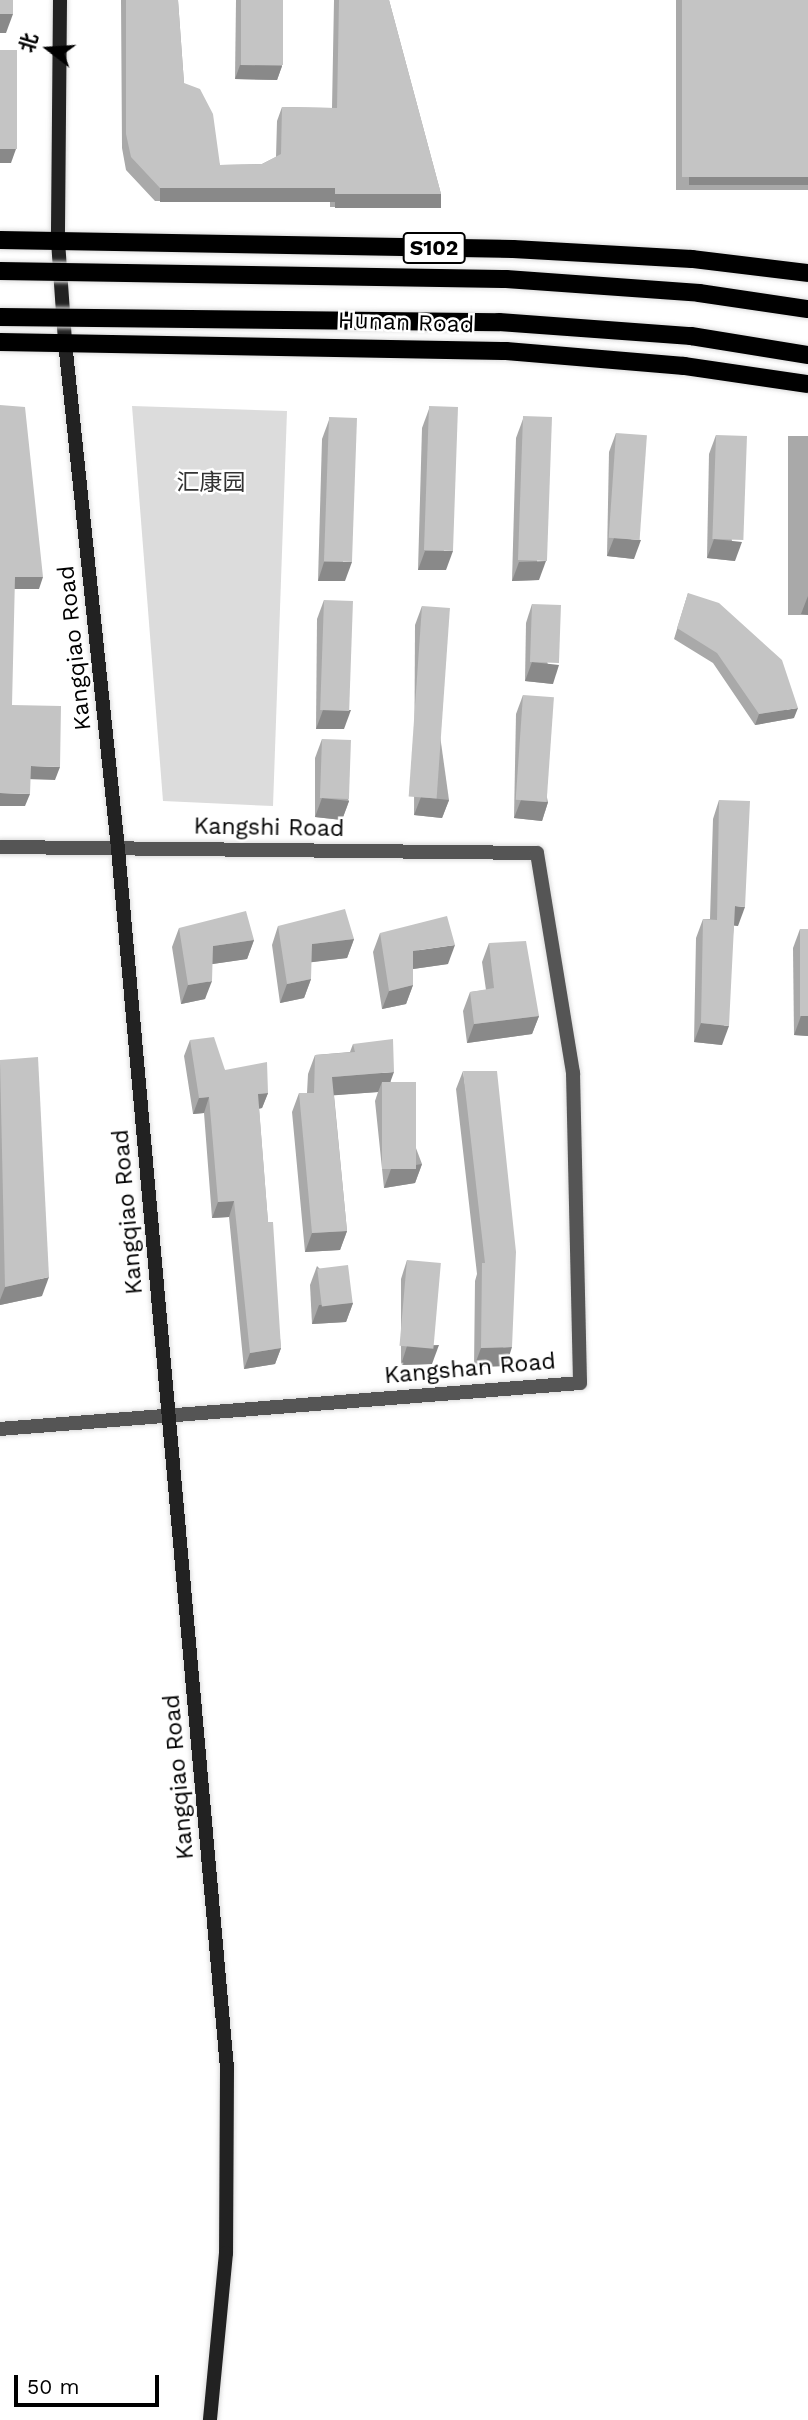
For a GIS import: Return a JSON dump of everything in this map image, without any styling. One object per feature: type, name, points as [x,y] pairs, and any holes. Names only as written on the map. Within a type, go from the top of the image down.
[{"type":"main road","name":"Kangqiao Road","points":[[60,0],[58,241],[65,342],[118,849],[227,2070],[226,2253],[210,2420]]},
{"type":"main road","name":"S102","points":[[0,240],[513,249],[691,259],[808,273]]},
{"type":"main road","points":[[0,271],[506,279],[699,293],[808,309]]},
{"type":"main road","points":[[0,317],[499,322],[691,336],[808,355]]},
{"type":"main road","name":"Hunan Road","points":[[0,342],[506,351],[684,366],[808,384]]},
{"type":"street","name":"Kangshi Road","points":[[0,847],[537,853]]},
{"type":"street","name":"Kangshan Road","points":[[0,1429],[580,1383],[573,1073],[537,853]]},
{"type":"green space","name":"汇康园","points":[[132,406],[287,411],[273,806],[163,801]]},
{"type":"building","points":[[0,0],[13,0],[13,14],[0,14]]},
{"type":"building","points":[[126,0],[178,0],[184,83],[200,89],[213,114],[220,165],[262,164],[281,154],[282,107],[337,108],[339,0],[389,0],[441,194],[335,194],[335,188],[160,188],[131,157],[126,134]]},
{"type":"building","points":[[241,0],[283,0],[283,65],[241,65]]},
{"type":"building","points":[[682,0],[808,0],[808,177],[682,177]]},
{"type":"building","points":[[0,50],[17,50],[17,149],[0,149]]},
{"type":"building","points":[[0,405],[25,407],[43,577],[15,577],[12,705],[61,706],[60,767],[31,766],[30,794],[0,793]]},
{"type":"building","points":[[429,406],[458,407],[453,551],[424,550]]},
{"type":"building","points":[[523,416],[552,417],[547,561],[518,560]]},
{"type":"building","points":[[329,417],[357,418],[352,562],[324,561]]},
{"type":"building","points":[[616,433],[647,435],[640,540],[609,538]]},
{"type":"building","points":[[716,435],[747,436],[743,540],[712,539]]},
{"type":"building","points":[[688,593],[719,603],[782,660],[798,708],[759,714],[717,653],[677,628]]},
{"type":"building","points":[[324,600],[353,601],[349,711],[320,710]]},
{"type":"building","points":[[532,604],[561,605],[559,663],[530,662]]},
{"type":"building","points":[[422,606],[450,608],[437,798],[409,797]]},
{"type":"building","points":[[523,695],[554,697],[547,802],[516,800]]},
{"type":"building","points":[[322,739],[351,740],[349,799],[320,798]]},
{"type":"building","points":[[719,800],[750,801],[745,907],[735,906],[729,1026],[701,1023],[703,919],[717,920]]},
{"type":"building","points":[[345,909],[354,939],[312,944],[311,979],[287,984],[278,926]]},
{"type":"building","points":[[246,911],[254,940],[213,946],[212,981],[188,985],[179,928]]},
{"type":"building","points":[[447,916],[455,945],[413,951],[413,985],[389,991],[380,933]]},
{"type":"building","points":[[800,929],[808,929],[808,1016],[800,1016]]},
{"type":"building","points":[[526,941],[539,1016],[474,1024],[470,992],[494,988],[489,943]]},
{"type":"building","points":[[214,1037],[225,1070],[267,1062],[268,1093],[258,1094],[268,1222],[273,1222],[281,1348],[250,1353],[234,1201],[218,1202],[209,1097],[199,1098],[190,1040]]},
{"type":"building","points":[[393,1039],[394,1072],[332,1077],[347,1231],[312,1233],[299,1093],[314,1093],[315,1055],[355,1052],[353,1044]]},
{"type":"building","points":[[38,1057],[49,1277],[5,1287],[0,1060]]},
{"type":"building","points":[[463,1071],[497,1071],[516,1252],[512,1347],[481,1348],[482,1263],[485,1263]]},
{"type":"building","points":[[382,1082],[416,1082],[416,1169],[382,1169]]},
{"type":"building","points":[[407,1260],[441,1263],[433,1349],[400,1346]]},
{"type":"building","points":[[348,1265],[353,1303],[322,1306],[317,1269]]}]
